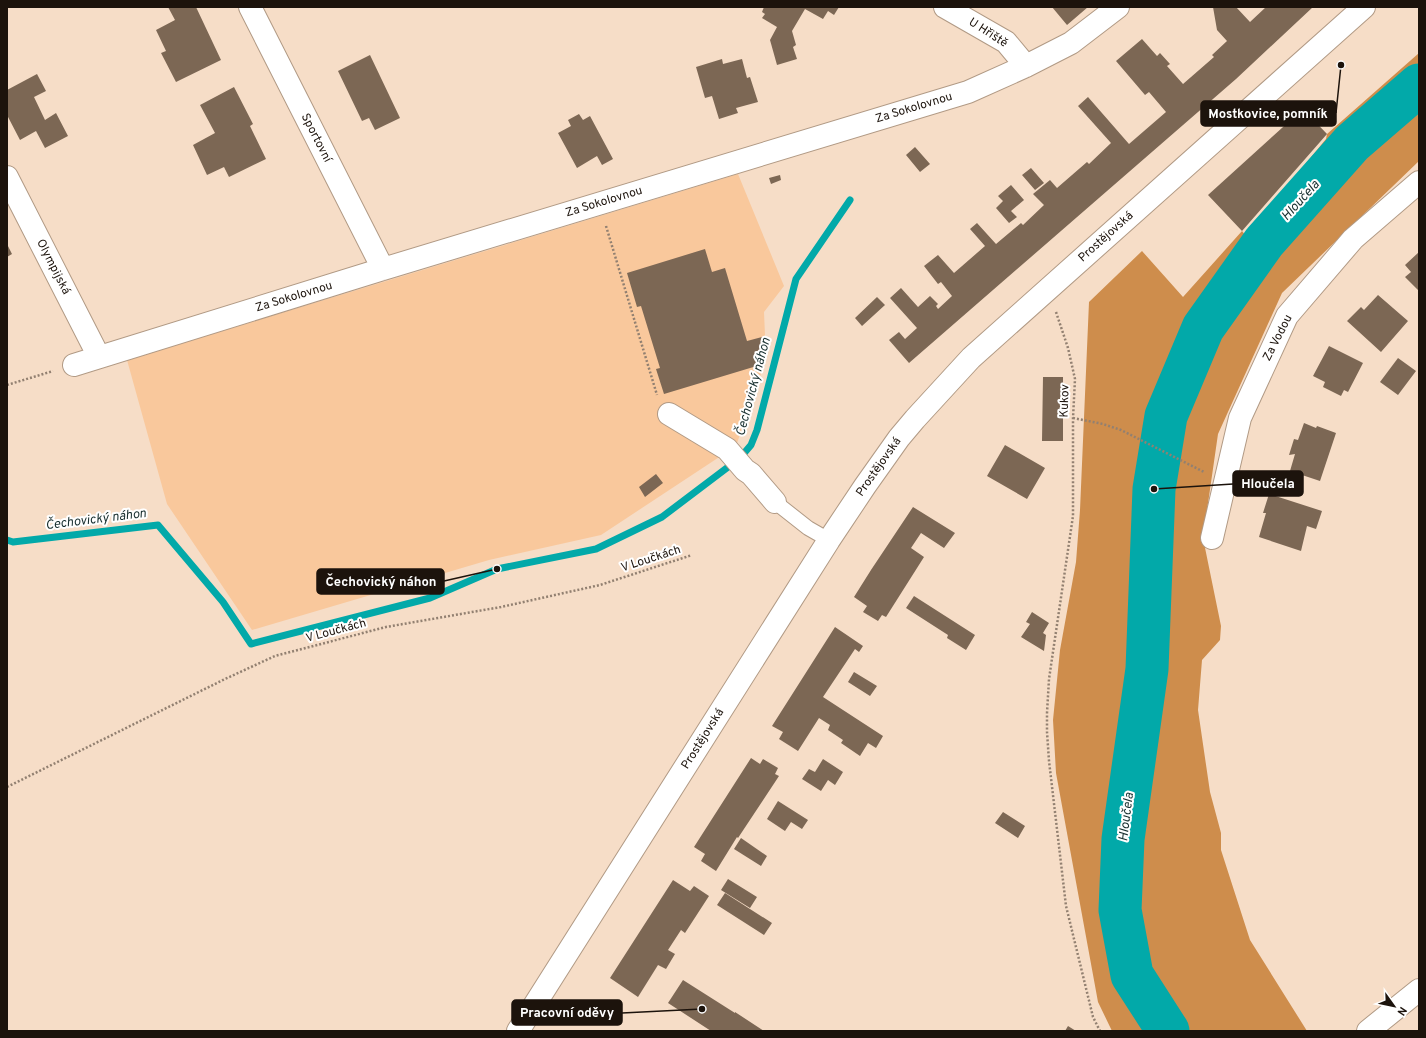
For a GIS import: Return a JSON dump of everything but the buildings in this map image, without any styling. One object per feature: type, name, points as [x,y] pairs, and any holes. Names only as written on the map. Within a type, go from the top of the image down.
[{"type":"street","name":"Sportovní","points":[[250,7],[383,269]]},
{"type":"street","name":"U Hřiště","points":[[945,7],[1006,42],[1026,66]]},
{"type":"street","name":"Za Sokolovnou","points":[[74,365],[383,269],[968,92],[1026,66],[1071,43],[1118,7]]},
{"type":"street","name":"Prostějovská","points":[[518,1031],[829,540],[899,438],[971,358],[1364,7]]},
{"type":"street","name":"Olympijská","points":[[7,177],[99,357]]},
{"type":"street","name":"Za Vodou","points":[[1212,538],[1240,418],[1287,316],[1353,239],[1419,182]]},
{"type":"street","points":[[669,414],[727,449],[745,470],[751,474],[774,502]]},
{"type":"street","points":[[1368,1031],[1419,990]]},
{"type":"lane","points":[[774,502],[808,528],[829,540]]},
{"type":"path","points":[[600,204],[658,397],[669,414]]},
{"type":"path","name":"Kukov","points":[[1043,294],[1055,311],[1068,348],[1075,379],[1073,418],[1073,516],[1049,679],[1047,713],[1049,761],[1066,906],[1093,1017],[1100,1031]]},
{"type":"path","points":[[7,385],[74,365]]},
{"type":"path","points":[[1073,418],[1103,424],[1132,435],[1186,463]]},
{"type":"path","name":"V Loučkách","points":[[7,787],[224,679],[275,656],[386,628],[501,607],[600,585],[692,555]]},
{"type":"shaded area","points":[[1419,53],[1419,161],[1282,293],[1218,434],[1203,538],[1221,626],[1220,640],[1202,660],[1198,710],[1210,792],[1221,833],[1221,850],[1250,940],[1307,1031],[1112,1031],[1098,1002],[1056,773],[1053,720],[1060,650],[1076,562],[1080,510],[1089,302],[1142,251],[1183,297],[1242,231],[1246,236],[1326,139],[1327,134]]},
{"type":"shaded area","points":[[738,174],[784,286],[764,312],[766,359],[736,446],[601,535],[489,560],[252,630],[167,504],[127,360]]},
{"type":"waterway","name":"Hloučela","points":[[1168,1031],[1132,975],[1120,910],[1123,839],[1147,669],[1154,489],[1166,416],[1203,328],[1264,242],[1352,143],[1419,85]]},
{"type":"waterway","name":"Čechovický náhon","points":[[7,540],[13,542],[158,525],[223,602],[251,644],[430,598],[497,569],[596,549],[662,517],[740,458],[751,445],[757,430],[796,279],[850,200]]},
{"type":"place","name":"Mostkovice, pomník","points":[[1341,65]]},
{"type":"place","name":"Hloučela","points":[[1154,489]]},
{"type":"place","name":"Čechovický náhon","points":[[497,569]]},
{"type":"place","name":"Pracovní oděvy","points":[[702,1009]]}]
